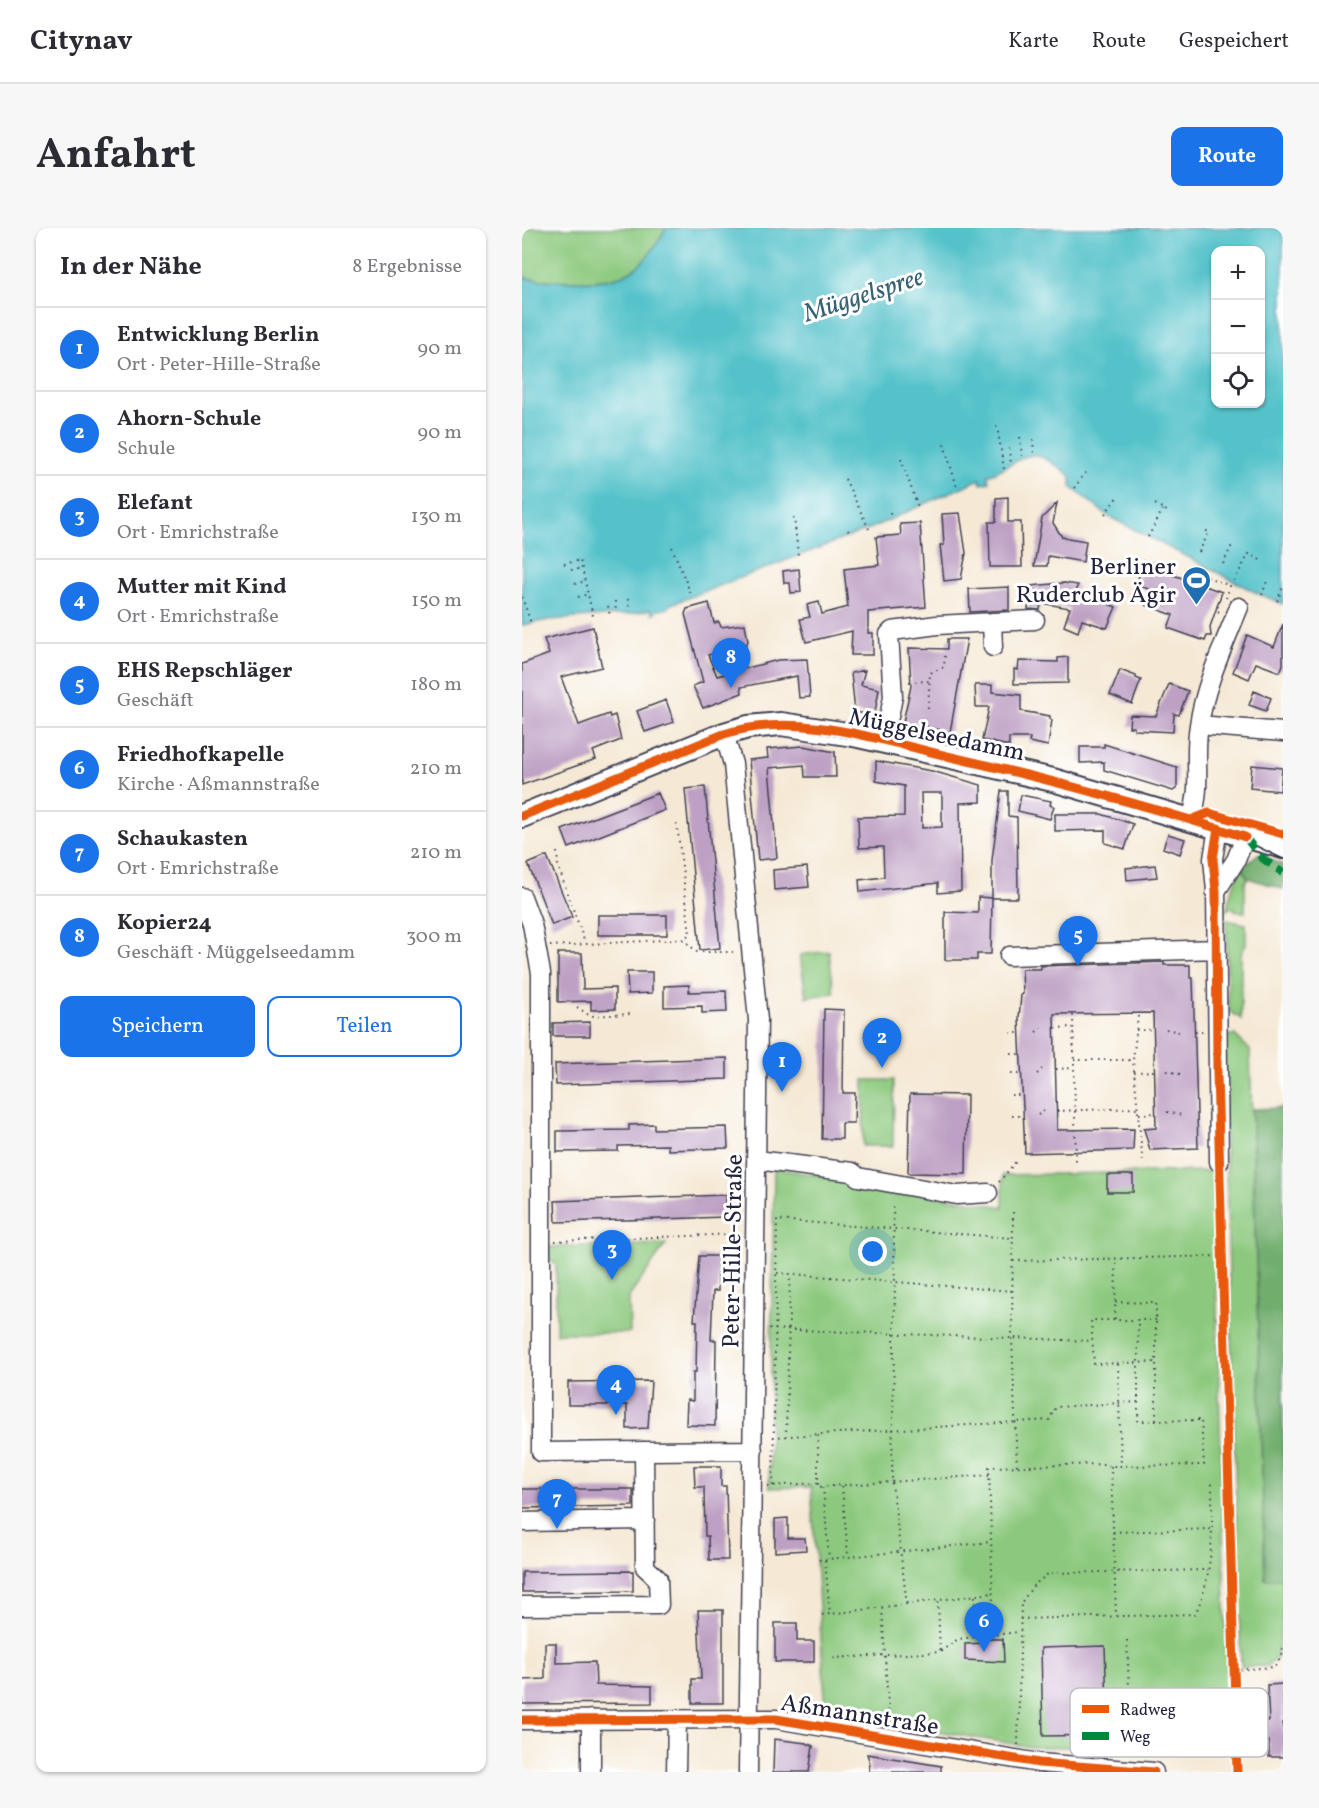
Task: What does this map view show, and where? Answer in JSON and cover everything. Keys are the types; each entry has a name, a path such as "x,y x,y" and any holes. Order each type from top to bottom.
{"main road":[{"name":"Müggelseedamm","path":"522,816 724,734 755,726 787,725 884,741 1053,780 1283,847"}],"street":[{"path":"1191,820 1199,788 1196,745 1199,725 1209,687 1239,607"},
{"path":"884,741 893,684 889,634 892,631 1035,620"},
{"path":"992,622 993,647"},
{"path":"1199,725 1283,732"},
{"name":"Peter-Hille-Straße","path":"724,734 733,764 757,999 757,1160 748,1772"},
{"path":"1218,828 1213,859 1216,891 1219,1162"},
{"path":"1216,891 1238,857 1245,837"},
{"path":"522,897 532,924 541,973 541,1452 753,1450"},
{"path":"1009,956 1216,949"},
{"path":"757,1160 852,1172 858,1177 957,1195 988,1193"},
{"path":"522,1606 659,1605 658,1579 645,1567 644,1451"},
{"path":"522,1522 645,1520"},
{"path":"591,1719 591,1772"},
{"path":"676,1719 676,1772"},
{"name":"Aßmannstraße","path":"522,1720 776,1719 867,1733 1039,1768 1154,1772"}],"path":[{"path":"997,426 1004,469"},
{"path":"1020,437 1022,456"},
{"path":"1033,440 1034,454"},
{"path":"944,444 957,490"},
{"path":"1009,448 1011,464"},
{"path":"900,459 918,507"},
{"path":"1074,488 1087,471"},
{"path":"844,479 869,529"},
{"path":"1105,514 1118,496"},
{"path":"1155,504 1170,513"},
{"path":"1148,537 1162,509"},
{"path":"890,513 891,519"},
{"path":"794,517 798,555"},
{"path":"1199,552 1209,532 1202,529"},
{"path":"848,530 851,535"},
{"path":"1222,564 1233,543"},
{"path":"672,547 692,597"},
{"path":"1234,581 1249,554 1264,562"},
{"path":"564,564 580,560 593,616"},
{"path":"572,570 582,568"},
{"path":"1195,583 1200,574 1230,586 1219,612 1219,600"},
{"path":"575,584 585,581"},
{"path":"1262,595 1267,581"},
{"path":"1277,601 1283,587"},
{"path":"578,597 588,594"},
{"path":"522,597 531,623"},
{"path":"628,599 630,611"},
{"path":"615,601 616,612"},
{"path":"608,606 610,616"},
{"path":"928,708 930,673 944,667 945,655"},
{"path":"893,684 930,681"},
{"path":"544,946 683,939 690,934 677,824"},
{"path":"557,852 558,866 585,943"},
{"path":"683,939 697,952 733,952"},
{"path":"577,1007 590,1016 631,1014"},
{"path":"1073,1015 1076,1165"},
{"path":"1138,1016 1133,1060 1143,1164"},
{"path":"1055,1028 1073,1027"},
{"path":"1036,1032 1041,1028"},
{"path":"1166,1029 1179,1032"},
{"path":"1136,1030 1153,1030"},
{"path":"1195,1032 1203,1032"},
{"path":"1011,1033 1022,1033"},
{"path":"1011,1054 1023,1054"},
{"path":"1074,1060 1133,1060"},
{"path":"1056,1069 1074,1068"},
{"path":"1037,1074 1042,1069"},
{"path":"1134,1072 1154,1071"},
{"path":"1167,1071 1180,1074"},
{"path":"1011,1074 1023,1074"},
{"path":"1011,1095 1023,1095"},
{"path":"1057,1111 1138,1108"},
{"path":"1038,1115 1044,1111"},
{"path":"1167,1112 1181,1115"},
{"path":"1139,1114 1155,1113"},
{"path":"1012,1116 1024,1116"},
{"path":"988,1193 1018,1159"},
{"path":"893,1207 895,1282 892,1483 907,1605"},
{"path":"1013,1212 1012,1337 1017,1467"},
{"path":"773,1486 777,1220 1013,1238"},
{"path":"548,1241 738,1234"},
{"path":"1013,1261 1223,1256"},
{"path":"1115,1320 1116,1258"},
{"path":"776,1273 1013,1291"},
{"path":"786,1437 790,1274"},
{"path":"1115,1302 1156,1303 1156,1421"},
{"path":"993,1606 988,1467 1104,1464 1111,1466 1204,1465 1202,1420 1138,1421 1138,1319"},
{"path":"1156,1320 1091,1320 1094,1364 1156,1362"},
{"path":"768,1329 1092,1341"},
{"path":"1118,1364 1121,1466"},
{"path":"773,1437 1050,1420 1056,1407 1138,1402"},
{"path":"818,1435 818,1487 989,1475"},
{"path":"1111,1466 1116,1616"},
{"path":"1020,1619 1195,1614 1203,1596 1208,1570 1212,1529 1212,1480"},
{"path":"765,1486 818,1483"},
{"path":"842,1486 848,1556"},
{"path":"823,1487 829,1559"},
{"path":"1113,1532 1212,1529"},
{"path":"819,1560 991,1542"},
{"path":"825,1559 830,1614"},
{"path":"1018,1745 1021,1603 1033,1586 1049,1574 1208,1570"},
{"path":"822,1615 993,1593"},
{"path":"975,1596 976,1637"},
{"path":"938,1601 940,1652"},
{"path":"882,1608 890,1722"},
{"path":"833,1658 940,1652 958,1639 1019,1632"},
{"path":"1127,1640 1129,1688"},
{"path":"1234,1670 1274,1667 1282,1656 1283,1647"}],"green space":[{"path":"522,228 666,228 648,257 638,266 615,278 586,282 522,277"},
{"path":"1258,854 1283,865 1283,889 1248,878 1242,868"},
{"path":"1242,868 1248,878 1245,882 1245,912 1235,911 1235,908 1229,908 1226,911 1232,888"},
{"path":"1226,920 1246,924 1246,944 1241,954 1241,1019 1231,1012 1228,1005"},
{"path":"829,951 834,993 806,997 800,955"},
{"path":"1235,1035 1250,1050 1265,1579 1283,1579 1283,1612 1277,1658 1267,1666 1241,1667 1222,1036"},
{"path":"864,1080 894,1080 893,1146 863,1146"},
{"path":"1283,1108 1283,1579 1265,1579 1252,1109"},
{"path":"774,1168 1003,1207 1003,1175 1213,1171 1227,1688 1070,1688 1070,1747 1030,1747 826,1712 811,1487 769,1488"},
{"path":"666,1244 629,1297 630,1333 556,1333 556,1265 549,1259 549,1247"}],"water":[{"name":"Müggelspree","path":"666,228 1283,228 1283,604 1257,593 1108,516 1071,487 1071,476 1045,459 1029,456 988,475 989,482 981,484 980,479 869,529 669,605 669,608 655,611 652,614 651,609 632,614 549,620 522,625 522,277 545,280 601,281 627,273 648,257"}],"building":[{"path":"1008,497 1008,522 1021,522 1022,567 990,567 989,522 996,522 996,498"},
{"path":"1057,503 1053,523 1062,537 1086,541 1083,562 1048,556 1047,566 1034,566 1042,518"},
{"path":"960,513 966,553 961,579 944,581 940,545 944,545 942,514"},
{"path":"920,523 926,607 868,612 868,633 873,633 873,655 851,655 852,631 806,642 800,619 810,617 807,605 819,602 822,614 848,607 844,569 879,565 876,537 901,535 900,524"},
{"path":"1144,561 1164,566 1162,571 1222,592 1210,627 1211,636 1207,636 1205,641 1168,628 1173,615 1146,605 1152,590 1136,585"},
{"path":"799,569 801,592 791,593 790,583 784,583 783,571"},
{"path":"1064,583 1078,585 1075,591 1116,607 1107,628 1082,620 1078,632 1064,626 1070,608 1041,603 1040,610 1028,609 1031,586"},
{"path":"1009,587 1009,610 970,612 969,589"},
{"path":"709,603 714,623 719,622 721,627 745,624 748,641 746,645 708,655 717,676 778,660 807,659 810,697 799,698 797,676 741,687 742,693 703,708 693,686 703,682 685,614 687,609"},
{"path":"1283,624 1283,665 1280,672 1256,663 1249,679 1233,672 1247,635 1274,647"},
{"path":"593,627 602,667 561,677 579,725 609,714 610,717 615,715 621,740 593,751 596,759 522,785 522,664 549,654 544,639"},
{"path":"947,639 967,639 950,732 903,722 911,686 909,648 947,649"},
{"path":"1068,657 1068,683 1014,684 1014,669 1018,670 1019,661 1058,662 1058,658"},
{"path":"865,670 861,685 879,689 875,713 871,715 855,712 851,673"},
{"path":"1120,670 1141,680 1132,704 1110,695"},
{"path":"1169,684 1188,691 1179,715 1174,714 1173,732 1134,730 1134,727 1129,727 1130,715 1156,716"},
{"path":"975,685 992,685 992,692 1021,695 1021,711 1050,716 1052,720 1048,746 1029,742 1030,738 1009,738 1009,746 982,740 989,707 976,707"},
{"path":"1254,691 1271,698 1266,711 1249,705"},
{"path":"666,700 674,722 645,732 637,711"},
{"path":"1104,744 1177,767 1177,788 1173,791 1104,770 1104,762 1080,763 1080,747 1104,747"},
{"path":"803,746 835,752 836,777 805,777 804,765 769,768 777,858 758,860 749,760 768,758 767,749"},
{"path":"876,761 932,771 981,785 981,802 960,803 961,891 938,893 938,883 860,892 859,880 884,877 883,847 859,848 858,817 904,816 904,786 876,781","holes":["921,793 942,793 942,827 922,828"]},
{"path":"1252,765 1282,768 1280,791 1250,788"},
{"path":"705,787 720,948 700,950 685,789"},
{"path":"1001,791 1008,791 1008,816 1017,817 1018,898 992,898 992,860"},
{"path":"658,793 665,810 569,848 562,830"},
{"path":"1021,795 1051,801 1050,805 1054,806 1050,819 1018,811"},
{"path":"1055,814 1101,814 1133,824 1125,849 1105,843 1105,830 1055,831"},
{"path":"1168,834 1185,839 1180,854 1163,848"},
{"path":"547,856 572,917 552,925 528,864"},
{"path":"1155,865 1157,877 1127,880 1126,868"},
{"path":"807,867 809,887 774,890 773,870"},
{"path":"978,897 992,898 991,954 977,954 977,960 945,960 945,912 978,913"},
{"path":"598,915 667,915 667,935 598,935"},
{"path":"558,953 582,953 583,989 615,988 615,1009 591,1010 591,1001 558,1002"},
{"path":"1164,962 1164,965 1190,965 1190,978 1193,978 1198,1148 1150,1150 1144,1129 1156,1128 1153,1013 1054,1014 1057,1130 1134,1129 1133,1150 1025,1153 1019,1018 1021,995 1023,994 1022,969 1041,969 1041,966"},
{"path":"627,972 652,972 652,993 628,994"},
{"path":"689,985 689,992 726,991 727,1012 702,1013 702,1006 664,1007 664,986"},
{"path":"824,1009 844,1010 843,1093 855,1093 854,1123 842,1123 842,1139 822,1139"},
{"path":"590,1022 590,1036 553,1036 553,1023"},
{"path":"727,1058 727,1079 556,1085 555,1064"},
{"path":"910,1094 967,1095 966,1174 908,1173"},
{"path":"654,1124 654,1129 727,1127 728,1148 668,1150 668,1145 618,1146 618,1151 557,1152 557,1131 629,1130 629,1125"},
{"path":"1107,1175 1133,1175 1133,1192 1107,1192"},
{"path":"726,1195 727,1217 556,1222 555,1201"},
{"path":"699,1256 718,1256 718,1291 713,1291 711,1340 716,1340 715,1426 686,1425 687,1400 693,1401 693,1372 696,1372 697,1321 694,1321"},
{"path":"651,1381 648,1428 627,1429 627,1405 568,1405 568,1382"},
{"path":"694,1466 721,1466 721,1486 726,1486 728,1560 709,1560 708,1536 705,1536 704,1487 695,1487"},
{"path":"522,1489 633,1489 633,1506 522,1508"},
{"path":"788,1518 788,1538 805,1538 806,1550 775,1552 775,1519"},
{"path":"633,1571 633,1591 522,1592 522,1572"},
{"path":"698,1610 723,1610 723,1703 692,1703 692,1679 701,1679"},
{"path":"775,1623 797,1623 797,1641 814,1641 814,1662 775,1662"},
{"path":"985,1639 1003,1639 1004,1662 965,1660 965,1644 985,1643"},
{"path":"545,1643 556,1643 556,1663 595,1662 596,1685 652,1686 652,1703 522,1704 522,1680 545,1679"},
{"path":"1105,1646 1106,1688 1070,1688 1070,1736 1043,1736 1041,1648"},
{"path":"1283,1684 1283,1757 1269,1757 1267,1685"},
{"path":"774,1739 813,1746 809,1772 773,1772"},
{"path":"867,1754 941,1766 941,1772 869,1772 870,1763"}],"tram line":[{"path":"522,819 725,737 751,730 789,728 889,745 1089,793 1244,840 1283,859"}],"marked path":[{"path":"1245,837 1262,858 1283,873"}],"cycle path":[{"path":"522,816 724,734 780,725 836,730 892,742 1097,793 1245,837"},
{"path":"1191,820 1209,813 1283,834"},
{"path":"1218,828 1213,859 1216,891 1217,1073 1235,1688"},
{"path":"522,1720 776,1719 1039,1763 1154,1772"},
{"path":"1237,1757 1237,1772"}],"place":[{"name":"Berliner Ruderclub Ägir","path":"1197,606"},
{"name":"Kopier24","path":"731,688"},
{"name":"EHS Repschläger","path":"1078,966"},
{"name":"Ahorn-Schule","path":"882,1068"},
{"name":"Entwicklung Berlin","path":"782,1092"},
{"name":"Elefant","path":"612,1280"},
{"name":"Mutter mit Kind","path":"616,1415"},
{"name":"Schaukasten","path":"557,1529"},
{"name":"Friedhofkapelle","path":"984,1652"}]}
